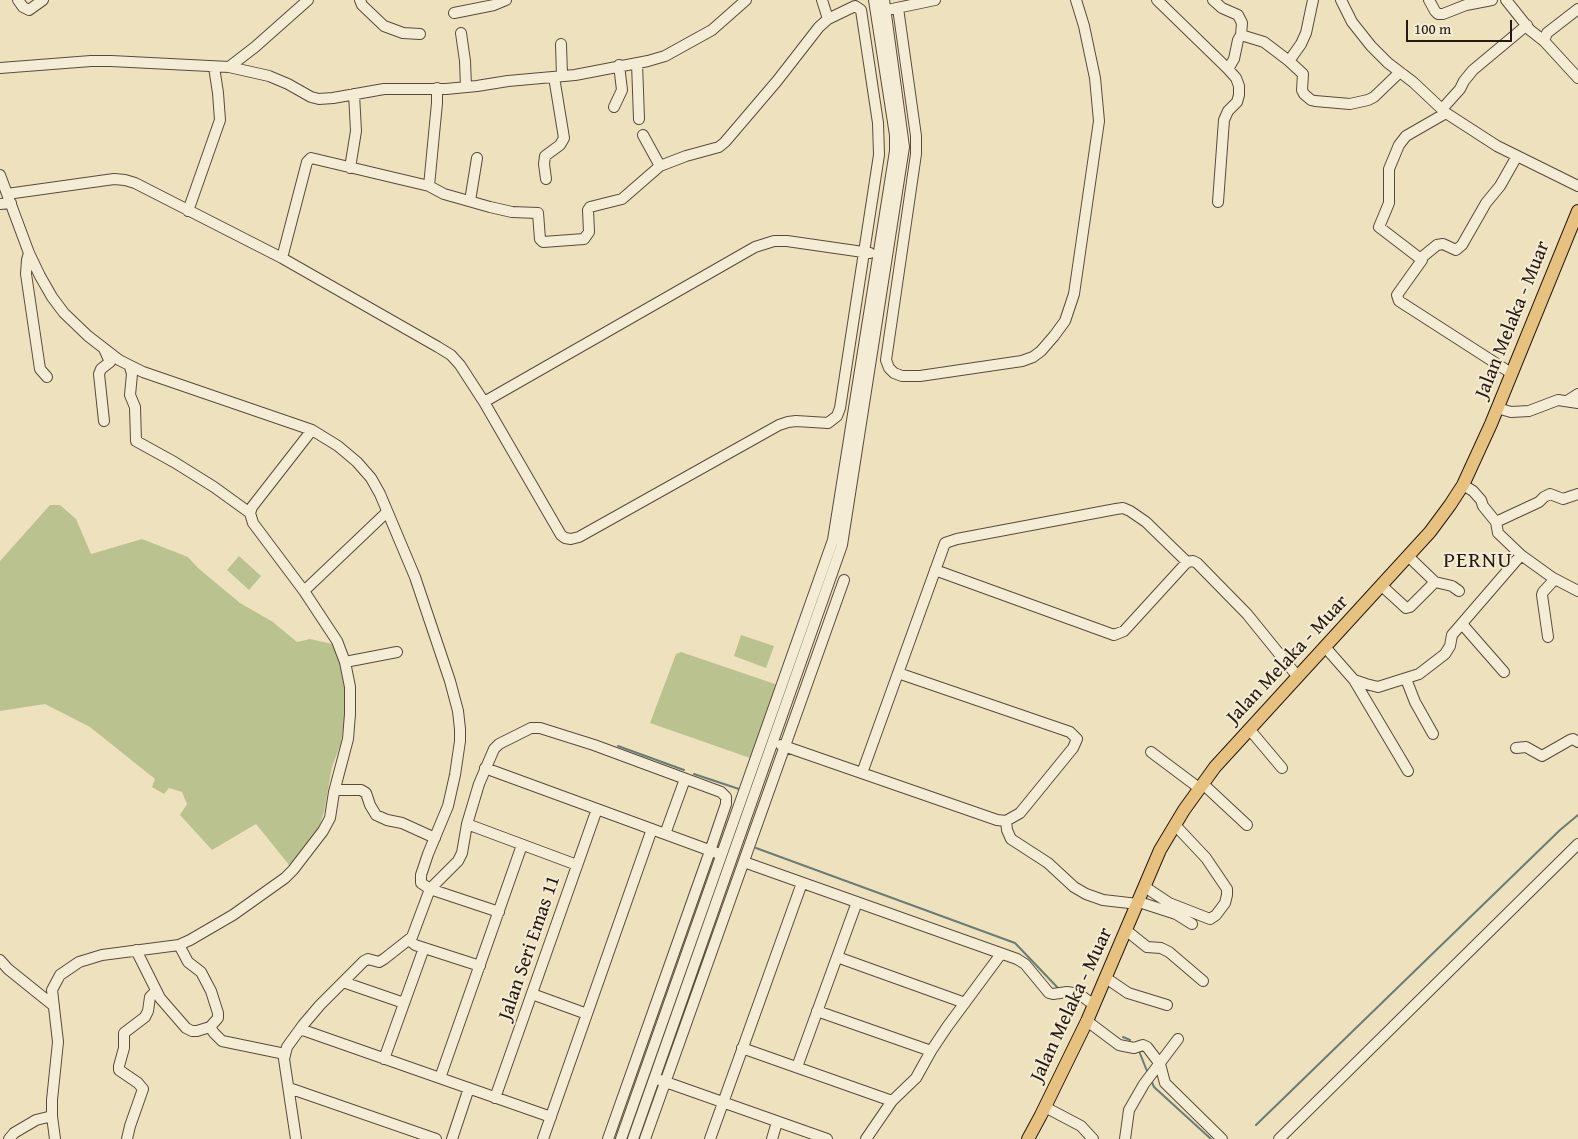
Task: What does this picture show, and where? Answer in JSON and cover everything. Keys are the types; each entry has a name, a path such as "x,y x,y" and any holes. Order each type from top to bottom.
{"main road":[{"name":"Jalan Melaka - Muar","path":"1028,1139 1087,1020 1127,932 1160,850 1201,786 1216,767 1382,586 1450,506 1468,488 1497,408 1578,211"}],"street":[{"path":"18,0 23,7 29,10 43,0"},
{"path":"229,67 255,47 308,0"},
{"path":"360,0 362,5 384,26 403,33 420,34"},
{"path":"454,13 485,3 506,0"},
{"path":"0,68 101,60 229,67 269,76 311,97 319,99 384,89 466,87 558,76 637,63 665,56 712,30 746,0"},
{"path":"822,0 828,19"},
{"path":"874,0 882,7 898,8 935,0"},
{"path":"898,8 916,136 916,154 886,360 894,374 920,376 1022,361 1033,357 1041,351 1065,321 1074,294 1099,121 1095,78 1084,26 1076,0"},
{"path":"1157,0 1228,69 1240,86 1240,95 1224,120 1218,202"},
{"path":"1213,0 1222,8 1238,15 1242,24 1234,59 1228,69"},
{"path":"1289,61 1306,33 1312,0"},
{"path":"1341,0 1352,22 1366,40 1388,62 1444,110 1497,146 1578,186"},
{"path":"1429,0 1438,14 1443,14 1466,5 1492,0"},
{"path":"1506,0 1527,25 1578,78"},
{"path":"6,200 114,179 125,180 282,258 451,355 460,365 484,402 562,535 565,538 571,539 579,537 779,424 796,421 819,424 828,423 837,416 840,408 880,143 861,10 855,6 828,19 819,27 777,81 725,142 712,150 686,156 660,166 622,200 590,207 588,210 589,232 584,238 543,242 540,239 538,213 512,212 444,194 428,186 311,158 309,159 282,258"},
{"path":"621,1139 833,540 904,147 882,7"},
{"path":"1544,41 1547,33 1578,9"},
{"path":"1421,258 1380,229 1379,225 1389,203 1389,169 1399,145 1406,136 1444,110 1472,70 1527,25"},
{"path":"460,34 465,61 466,87"},
{"path":"1241,35 1264,42 1289,61 1303,74 1302,90 1304,94 1315,101 1350,104 1368,100 1374,97 1400,72"},
{"path":"546,179 545,156 560,145 564,138 558,76 561,44"},
{"path":"637,63 639,119"},
{"path":"614,106 622,90 619,66"},
{"path":"188,211 220,120 214,67"},
{"path":"428,186 437,88"},
{"path":"350,168 356,131 354,94"},
{"path":"643,135 660,166"},
{"path":"1511,373 1399,301 1398,295 1422,260 1421,258 1437,245 1443,244 1456,250 1462,245 1486,203 1500,186 1517,156"},
{"path":"470,201 477,158"},
{"path":"0,175 6,200 29,254 52,297 64,314 103,348 130,367 312,430 338,446 364,468 375,485 388,512 415,577 450,680 458,712 460,741 455,774 448,806 421,875 421,883 430,889 499,912"},
{"path":"484,402 755,247 774,241 786,241 883,255"},
{"path":"29,254 26,274 40,369 47,377"},
{"path":"633,1139 774,743 842,545 883,255"},
{"path":"103,348 110,362 101,369 99,374 104,421"},
{"path":"55,1139 52,1100 58,1042 52,990 60,975 79,962 102,955 178,945 202,934 233,915 293,870 323,831 330,818 348,739 350,687 345,662 337,641 304,591 253,523 250,513 214,487 136,441 135,408 130,395 132,374 130,367"},
{"path":"1567,401 1578,394"},
{"path":"1497,408 1511,412 1528,411 1558,400 1578,404"},
{"path":"250,513 312,430"},
{"path":"1468,488 1496,522 1498,533 1522,555 1555,579 1578,591"},
{"path":"1496,522 1539,502 1550,494 1562,499 1578,494"},
{"path":"862,773 944,543 1039,522 1123,508 1138,516 1187,562"},
{"path":"304,591 388,512"},
{"path":"1354,680 1378,687 1419,674 1445,654 1450,646 1452,635 1522,555"},
{"path":"1408,557 1435,582 1452,586 1459,591"},
{"path":"935,570 1114,635 1124,631 1187,562 1193,561 1241,608 1298,677"},
{"path":"1548,637 1542,595 1555,579"},
{"path":"645,1139 844,580"},
{"path":"1382,586 1406,608 1410,607 1435,582"},
{"path":"1462,624 1504,672"},
{"path":"1325,647 1354,680 1408,771"},
{"path":"345,662 398,652"},
{"path":"763,739 997,820 1006,820 1020,813 1073,748 1077,739 1070,732 898,673"},
{"path":"1406,679 1415,702 1432,734"},
{"path":"1369,707 1373,686"},
{"path":"296,1139 290,1088 284,1060 287,1047 320,1005 364,961 368,959 379,962 384,960 412,937 430,889 458,861 462,853 467,824 479,784 494,750 499,744 531,728 540,728 594,745 720,792 726,797 726,804 710,851 608,1139"},
{"path":"1250,730 1282,768"},
{"path":"1516,748 1526,747 1542,756 1570,740 1573,739 1578,742"},
{"path":"1151,752 1201,786 1247,825"},
{"path":"485,768 733,859"},
{"path":"665,834 685,779"},
{"path":"335,790 361,790 366,794 370,806 376,815 387,820 402,823 435,838"},
{"name":"Jalan Seri Emas 11","path":"495,1098 597,810"},
{"path":"1006,820 1011,838 1048,863 1074,887 1086,894 1103,900 1139,903 1176,914 1192,924"},
{"path":"467,824 578,865"},
{"path":"1145,887 1169,903 1210,919 1216,916 1225,903 1227,888 1206,858 1175,825"},
{"path":"543,1139 652,829"},
{"path":"1279,1139 1578,844"},
{"path":"440,1078 522,845"},
{"path":"744,862 1017,959 1025,964 1049,993 1067,992 1079,994 1094,1004"},
{"path":"710,1139 802,883"},
{"path":"797,1067 857,902"},
{"path":"1127,932 1147,946 1161,948 1169,952 1203,981"},
{"path":"409,940 414,945 480,966"},
{"path":"136,950 156,991 173,1013 192,1032 210,1027 218,1018 218,1013 211,991 201,972 188,962 178,945"},
{"path":"384,1059 424,948"},
{"path":"866,1139 892,1101 916,1078 931,1051 1001,954"},
{"path":"837,957 965,1003"},
{"path":"0,960 8,969 54,1006"},
{"path":"1106,978 1128,993 1167,1005"},
{"path":"343,982 404,1003"},
{"path":"127,1139 142,1089 138,1083 119,1070 118,1066 124,1048 124,1033 145,1016 148,1011 150,998 156,991"},
{"path":"532,994 587,1014"},
{"path":"818,1011 931,1051"},
{"path":"1087,1020 1119,1045 1147,1046 1165,1083 1222,1139"},
{"path":"210,1027 222,1041 285,1054"},
{"path":"300,1030 551,1117"},
{"path":"1125,1139 1129,1110 1144,1084 1178,1039"},
{"path":"742,1048 892,1101"},
{"path":"644,1074 826,1139"},
{"path":"290,1088 436,1139"},
{"path":"452,1139 469,1088"},
{"path":"1045,1107 1081,1126 1093,1139"},
{"path":"9,1139 14,1133 36,1120 52,1116"},
{"path":"772,1139 777,1122"}],"green space":[{"path":"50,505 60,505 76,519 91,554 142,539 188,557 198,568 240,603 273,622 297,642 310,639 332,644 343,664 346,709 341,743 332,767 324,812 319,827 290,866 256,824 212,850 180,815 187,804 182,792 169,788 164,794 152,787 155,779 90,727 45,704 0,711 0,561"},
{"path":"239,556 261,576 249,590 227,570"},
{"path":"741,635 774,646 766,668 734,656"},
{"path":"681,652 778,685 750,758 650,723 676,654"}],"waterway":[{"path":"618,746 684,770"},
{"path":"694,774 739,789 739,792"},
{"path":"1256,1125 1560,830 1578,815"},
{"path":"756,848 1015,943 1058,988"},
{"path":"1123,1037 1130,1040"},
{"path":"1139,1051 1147,1071"},
{"path":"1151,1080 1154,1087 1211,1139"}],"district":[{"name":"PERNU","path":"1478,561"}]}
